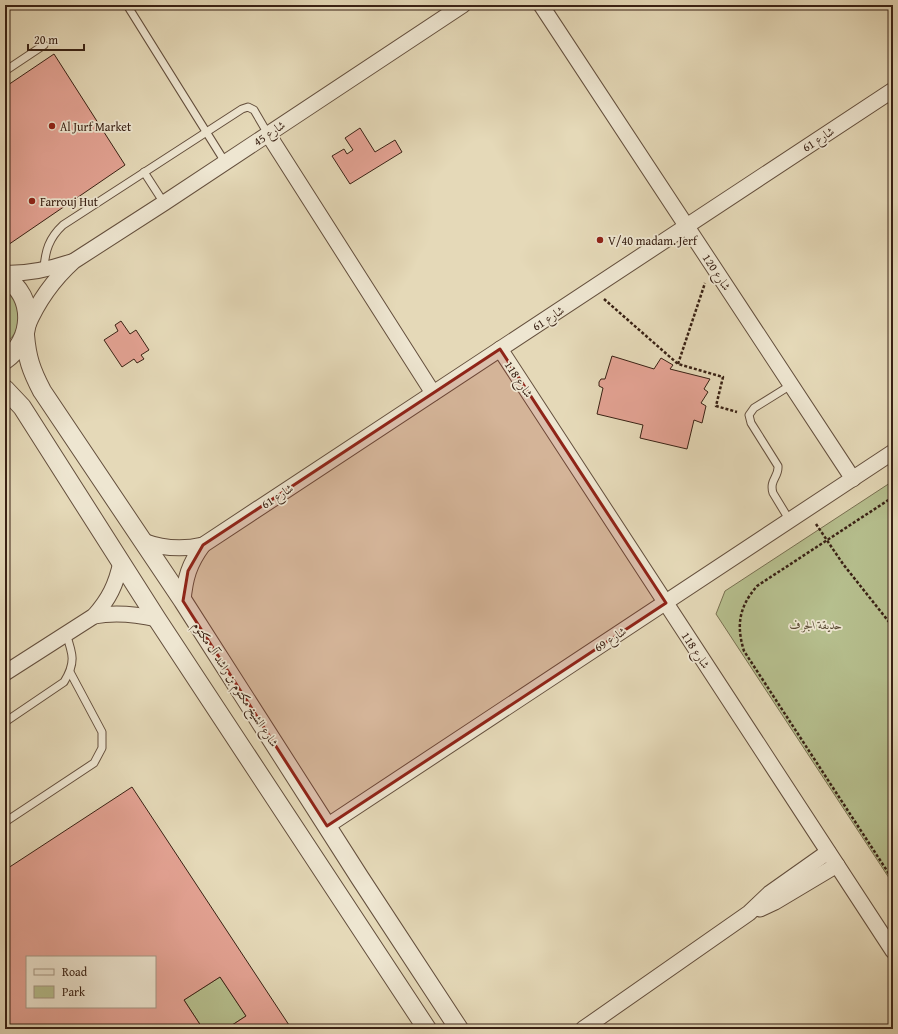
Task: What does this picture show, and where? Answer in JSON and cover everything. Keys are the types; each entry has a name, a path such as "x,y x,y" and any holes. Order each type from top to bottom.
{"street":[{"name":"شارع 45","path":"26,331 42,298 58,276 74,261 463,5"},
{"name":"شارع 120","path":"541,5 853,479"},
{"name":"شارع 61","path":"183,601 184,586 188,571 194,558 203,545 893,90"},
{"path":"268,134 434,393"},
{"name":"شارع 45","path":"5,273 21,273 44,269 74,261"},
{"name":"شارع الشيخ مكتوم بن راشد آل مكتوم","path":"5,278 18,290 24,301 28,314 26,331 27,355 31,368 42,391 183,601 459,1029"},
{"path":"5,360 20,346 26,331"},
{"name":"شارع 118","path":"500,349 893,951"},
{"path":"5,389 22,407 157,619 427,1029"},
{"name":"شارع 69","path":"327,826 893,452"},
{"name":"شارع 61","path":"143,542 173,549 203,545"},
{"path":"5,673 94,616 104,605 112,591 118,577 121,562"},
{"path":"94,616 126,613 157,619"},
{"path":"583,1029 749,913 770,893 828,852"},
{"path":"749,913 775,902 837,865"}],"lane":[{"path":"127,5 226,162"},
{"path":"5,71 44,45"},
{"path":"44,269 48,244 63,225 242,109 248,107 254,110 268,134"},
{"path":"144,172 164,203"},
{"path":"790,520 773,493 773,480 778,466 751,423 749,415 754,408 791,385"},
{"path":"5,722 64,682 70,672 73,662 72,650 66,634"},
{"path":"5,822 94,763 102,748 102,732 70,672"}],"path":[{"path":"678,364 711,263"},
{"path":"592,289 678,364 723,377 716,406 749,415"},
{"path":"893,497 757,586 749,595 744,605 740,616 739,628 740,640 744,651 893,880"},
{"path":"806,510 843,564 893,627"}],"highlighted area":[{"path":"500,349 666,603 327,826 183,601 188,571 203,545"}],"green space":[{"path":"5,282 15,292 19,299 20,318 14,335 5,344"},
{"name":"حديقة الجرف","path":"893,481 893,884 716,614 725,591"},
{"path":"220,977 246,1016 226,1029 203,1029 184,1000"}],"building":[{"name":"Al Jurf Market","path":"54,54 125,165 5,247 5,87"},
{"path":"360,128 375,152 395,140 402,152 350,184 332,156 344,149 347,154 353,150 345,138"},
{"path":"121,321 130,334 136,330 149,350 141,355 144,359 137,363 134,359 122,367 104,340 118,331 115,325"},
{"path":"612,356 654,369 661,358 673,365 670,369 710,379 704,389 708,392 701,403 706,406 702,423 694,420 687,449 640,438 643,425 597,414 603,388 599,386 599,382 601,379 605,379"},
{"path":"132,787 289,1025 284,1029 226,1029 246,1016 220,977 184,1000 203,1029 5,1029 5,870"}],"place":[{"name":"Al Jurf Market","path":"52,126"},
{"name":"Farrouj Hut","path":"32,201"},
{"name":"V/40 madam. Jerf","path":"600,240"}]}
